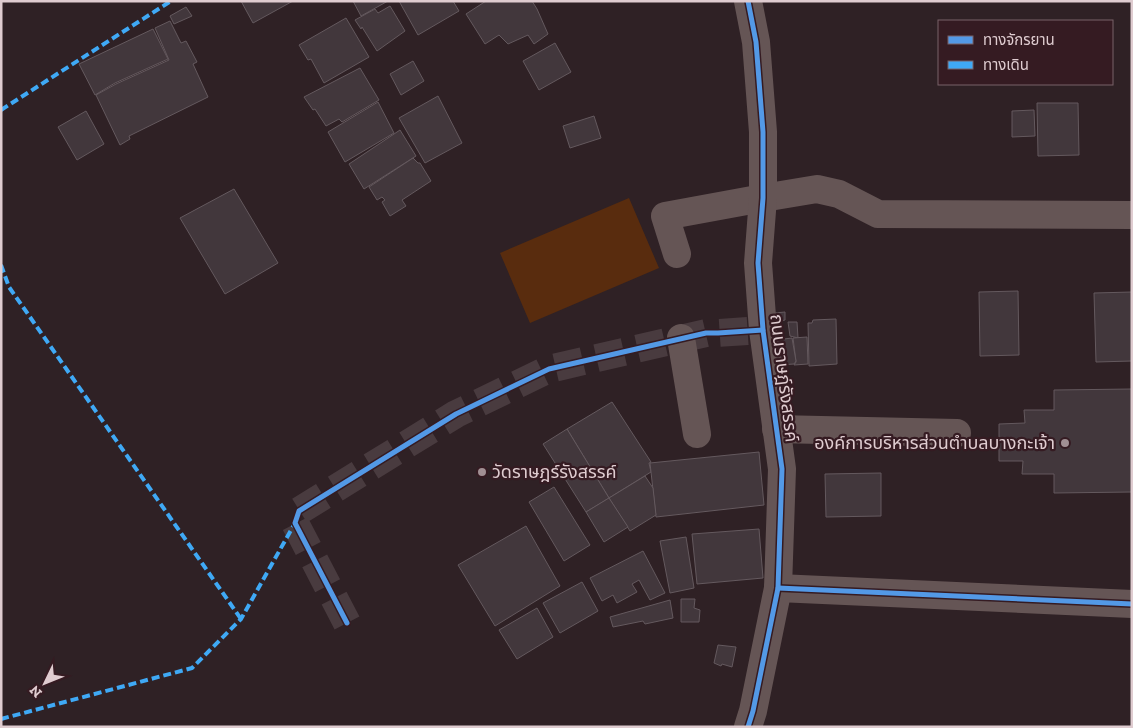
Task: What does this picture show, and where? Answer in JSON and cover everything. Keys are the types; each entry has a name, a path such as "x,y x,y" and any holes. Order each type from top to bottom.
{"street":[{"name":"ถนนราษฎ์รังสรรค์","path":"748,1 756,42 763,132 763,198 758,263 763,330 782,470 778,588 753,711 748,727"},
{"path":"677,254 665,216 817,189 839,194 878,214 1132,215"},
{"path":"681,338 697,434"},
{"path":"776,429 956,433"},
{"path":"778,588 1132,604"}],"shaded area":[{"path":"629,198 659,268 530,323 500,253"}],"building":[{"path":"241,1 293,1 253,23"},
{"path":"353,1 388,1 361,16"},
{"path":"399,1 453,1 459,11 418,35"},
{"path":"486,1 532,1 548,34 534,44 528,35 508,44 499,35 485,44 466,14"},
{"path":"390,6 405,31 377,51 362,27 361,29 355,20 375,9 378,13"},
{"path":"186,7 192,16 174,24 170,16"},
{"path":"346,18 369,57 324,83 311,59 308,60 299,45"},
{"path":"170,21 181,43 186,41 197,62 193,64 208,97 129,136 130,139 120,145 96,95 169,60 155,28"},
{"path":"153,29 168,59 115,83 95,95 79,64"},
{"path":"555,43 571,72 539,90 523,61"},
{"path":"413,61 424,81 401,95 390,74"},
{"path":"360,68 379,100 342,122 339,119 326,126 315,109 313,110 304,97"},
{"path":"438,96 462,143 425,163 399,118"},
{"path":"378,102 394,133 345,162 328,132"},
{"path":"1037,103 1078,103 1079,155 1038,156"},
{"path":"1034,110 1035,136 1012,137 1012,111"},
{"path":"86,111 104,144 77,160 58,127"},
{"path":"594,116 601,138 570,148 563,126"},
{"path":"400,130 416,156 364,189 349,164"},
{"path":"413,158 420,163 431,181 402,200 406,206 390,216 382,202 385,200 382,197 377,200 369,187"},
{"path":"234,189 278,263 225,294 180,218"},
{"path":"1018,291 1019,355 980,356 979,292"},
{"path":"1132,292 1132,361 1096,362 1094,293"},
{"path":"785,312 785,320 776,322 775,313"},
{"path":"836,319 837,364 809,366 808,323 812,323 813,320"},
{"path":"788,322 797,322 798,338 790,336"},
{"path":"807,337 808,364 794,365 796,362 793,338"},
{"path":"792,338 796,361 794,364 779,365 776,340"},
{"name":"องค์การบริหารส่วนตำบลบางกะเจ้า","path":"1132,389 1132,492 1054,493 1054,474 1022,474 1023,461 999,461 999,424 1025,423 1024,410 1054,410 1054,390"},
{"path":"612,402 651,462 649,463 651,472 609,498 567,429"},
{"path":"567,429 609,498 586,512 543,444"},
{"path":"759,452 764,505 656,517 650,463"},
{"path":"881,473 881,516 826,517 825,474"},
{"path":"645,476 653,488 656,515 630,531 609,498"},
{"path":"554,487 590,545 564,561 529,502"},
{"path":"609,498 628,527 604,542 586,512"},
{"path":"526,526 560,586 495,626 458,565"},
{"path":"759,529 763,578 697,584 692,534"},
{"path":"686,537 694,588 670,593 660,541"},
{"path":"643,551 665,593 650,600 639,580 632,584 637,592 617,603 613,595 602,601 590,578"},
{"path":"582,582 598,611 560,633 543,603"},
{"path":"681,599 695,599 694,608 700,610 699,622 681,622"},
{"path":"670,600 673,618 645,624 643,621 613,627 610,617"},
{"path":"537,608 553,637 517,659 499,630"},
{"path":"718,645 736,647 732,667 714,663"}],"tunnel":[{"path":"347,623 295,523 299,511 456,414 549,369 706,333 763,330"}],"marked path":[{"path":"1,110 171,1"},
{"path":"1,265 9,287 241,619"},
{"path":"1,719 192,668 241,619 295,523"}],"cycle path":[{"path":"748,1 756,42 763,132 763,198 758,263 763,330 782,469 778,588 753,711 748,727"},
{"path":"347,623 295,523 299,511 456,414 549,369 706,333 763,330"},
{"path":"778,588 1132,604"}],"place":[{"name":"องค์การบริหารส่วนตำบลบางกะเจ้า","path":"1065,443"},
{"name":"วัดราษฎร์รังสรรค์","path":"482,472"}]}
